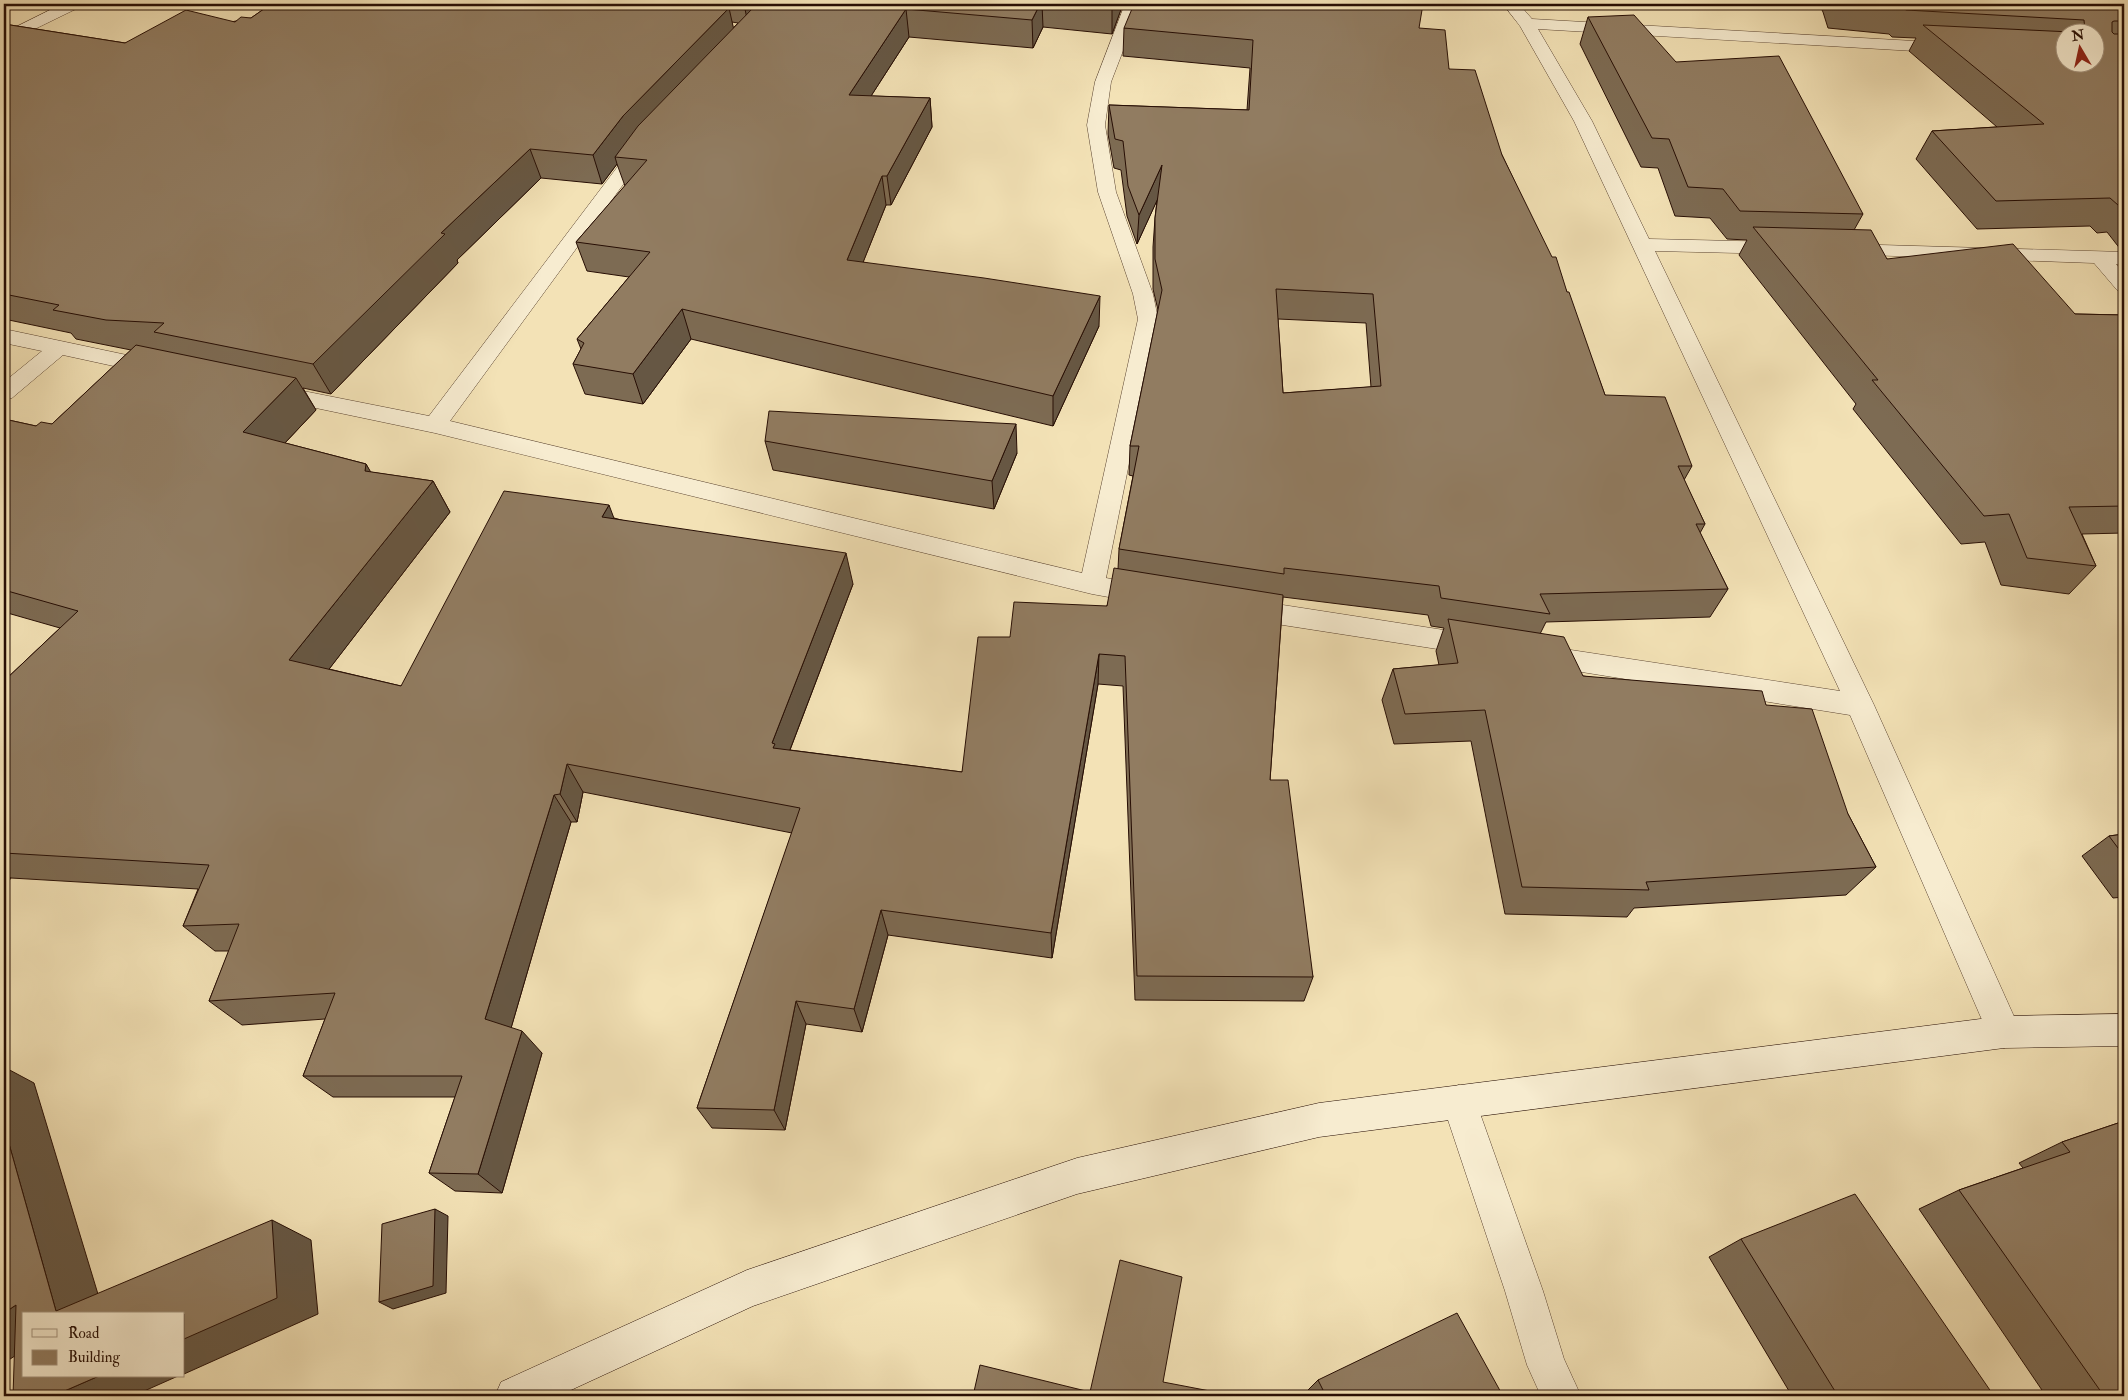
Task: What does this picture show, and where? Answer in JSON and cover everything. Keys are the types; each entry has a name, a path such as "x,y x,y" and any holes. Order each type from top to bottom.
{"street":[{"path":"4,39 74,4"},
{"path":"1092,585 1148,319 1143,294 1107,192 1096,125 1103,82 1133,4"},
{"path":"1511,4 1527,24 1583,121 1642,244 1860,705 2004,1032"},
{"path":"1527,24 1964,48"},
{"path":"435,425 639,150 659,129"},
{"path":"1642,244 1801,249"},
{"path":"1831,250 2124,258"},
{"path":"2099,257 2124,286"},
{"path":"4,336 175,372"},
{"path":"4,393 59,348"},
{"path":"252,388 435,425 1092,585 1171,597"},
{"path":"1220,605 1860,705"},
{"path":"515,1396 747,1289 1078,1176 1319,1120 2004,1032 2124,1030"},
{"path":"1459,1102 1524,1291 1546,1365 1562,1396"}],"building":[{"path":"271,4 690,4 729,8 623,116 593,155 530,149 441,233 445,234 313,364 154,332 164,323 106,320 53,310 59,305 4,294 4,24 125,43 186,10 235,22 241,17 251,18"},
{"path":"759,4 1040,4 1032,20 906,9 849,95 930,98 887,176 882,176 847,260 1100,296 1053,396 682,309 633,374 573,364 584,343 577,339 650,252 576,242 647,160 615,157 638,126"},
{"path":"1090,4 1113,4 1112,6"},
{"path":"1134,4 1423,4 1419,28 1445,30 1449,69 1475,70 1502,155 1552,257 1556,257 1605,395 1665,397 1692,466 1678,466 1705,524 1696,524 1728,589 1540,594 1550,614 1441,598 1439,586 1284,568 1284,574 1119,549 1139,446 1130,446 1162,290 1155,259 1155,218 1162,165 1139,215 1128,186 1123,141 1115,139 1109,105 1249,110 1253,40 1124,28","holes":["1276,289 1373,294 1381,386 1283,393"]},
{"path":"1863,4 2124,4 2124,21 2112,22 2112,32 2114,34 2124,34 2124,204 2118,205 2110,198 1996,201 1932,131 2044,124 1923,25 2056,31 2056,72 2106,72 2106,22 1906,10 1902,7"},
{"path":"1634,15 1676,62 1779,56 1863,214 1740,211 1723,189 1688,187 1669,139 1652,138 1588,17"},
{"path":"1753,227 1871,230 1887,259 2013,244 2075,314 2124,315 2124,506 2069,507 2096,566 2027,558 2009,514 1984,516 1872,380 1878,380"},
{"path":"136,345 296,378 243,432 366,464 365,471 433,481 289,660 401,686 504,491 609,505 602,517 846,553 772,743 775,744 773,748 962,772 978,637 1010,637 1014,602 1107,606 1114,568 1283,595 1270,780 1288,780 1313,977 1137,976 1125,656 1099,654 1051,933 881,910 854,1009 796,1001 774,1110 697,1108 800,808 567,764 560,794 554,795 485,1019 522,1031 478,1174 429,1173 462,1076 303,1076 335,993 209,1001 239,924 183,926 209,865 4,853 4,681 78,611 4,590 4,419 36,426 41,422 52,424"},
{"path":"769,411 1016,424 992,481 765,441"},
{"path":"1448,619 1564,637 1583,676 1762,691 1766,705 1812,709 1848,814 1876,867 1646,882 1649,890 1522,887 1485,710 1405,714 1393,669 1458,663"},
{"path":"2124,834 2124,856 2109,836"},
{"path":"2124,1121 2124,1396 2104,1396 1959,1190 2070,1152 2062,1142"},
{"path":"4,1126 56,1311 272,1220 277,1298 185,1339 185,1312 22,1312 22,1378 94,1378 53,1396 13,1396 16,1305 4,1313"},
{"path":"1855,1194 1994,1396 1838,1396 1741,1239"},
{"path":"435,1209 433,1286 379,1302 382,1224"},
{"path":"1120,1260 1182,1277 1163,1382 1236,1396 973,1396 980,1365 1090,1392"},
{"path":"1457,1313 1503,1396 1326,1396 1318,1380"}]}
